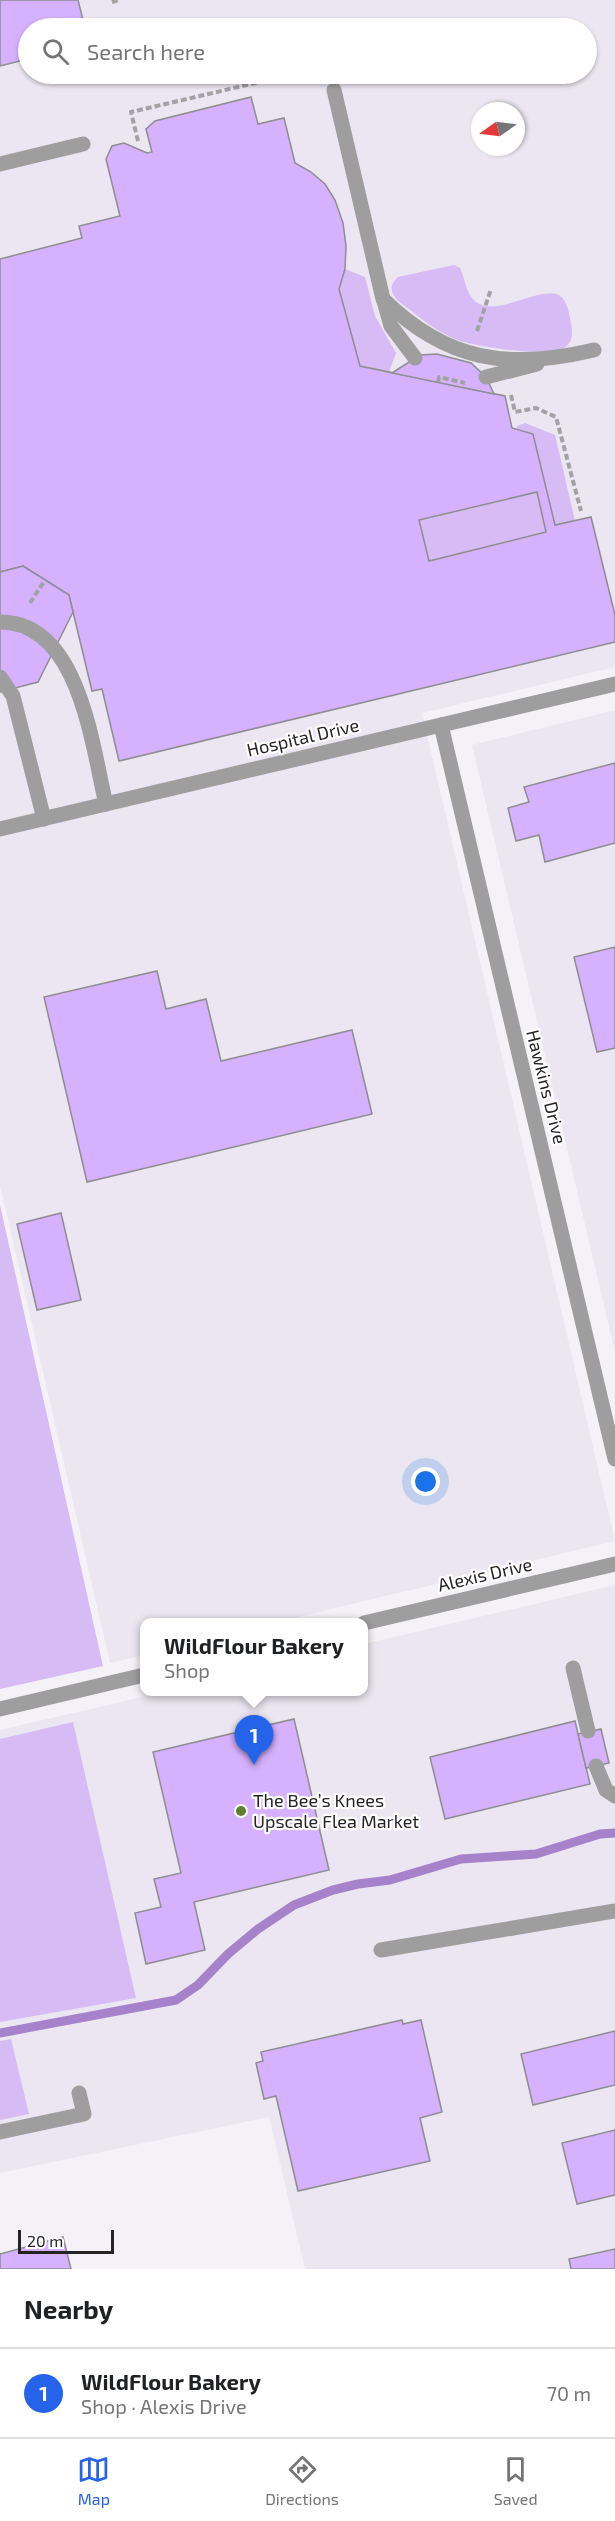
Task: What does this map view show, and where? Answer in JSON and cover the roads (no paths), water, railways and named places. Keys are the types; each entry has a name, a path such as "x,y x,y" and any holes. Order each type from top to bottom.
{"street":[{"path":"334,90 391,326 415,358"},
{"path":"0,164 83,144"},
{"path":"383,299 399,315 432,339 469,353 511,359 561,358"},
{"path":"486,377 594,350"},
{"path":"0,622 17,623 38,634 68,667 79,693 106,804"},
{"path":"0,677 13,696 44,819"},
{"name":"Hospital Drive","path":"0,829 615,684"},
{"name":"Hawkins Drive","path":"441,725 615,1459"},
{"name":"Alexis Drive","path":"368,1622 615,1564"},
{"path":"573,1668 588,1731"},
{"path":"0,1709 140,1676"},
{"path":"596,1766 606,1790 615,1796"},
{"path":"381,1950 615,1911"},
{"path":"0,2132 84,2114 79,2093"}],"waterway":[{"path":"0,2033 176,2000 198,1985 228,1954 258,1929 294,1905 333,1890 390,1880 461,1859 536,1854 600,1834 615,1833"}],"place":[{"name":"WildFlour Bakery","path":"254,1765"},
{"name":"The Bee’s Knees Upscale Flea Market","path":"241,1811"}]}
